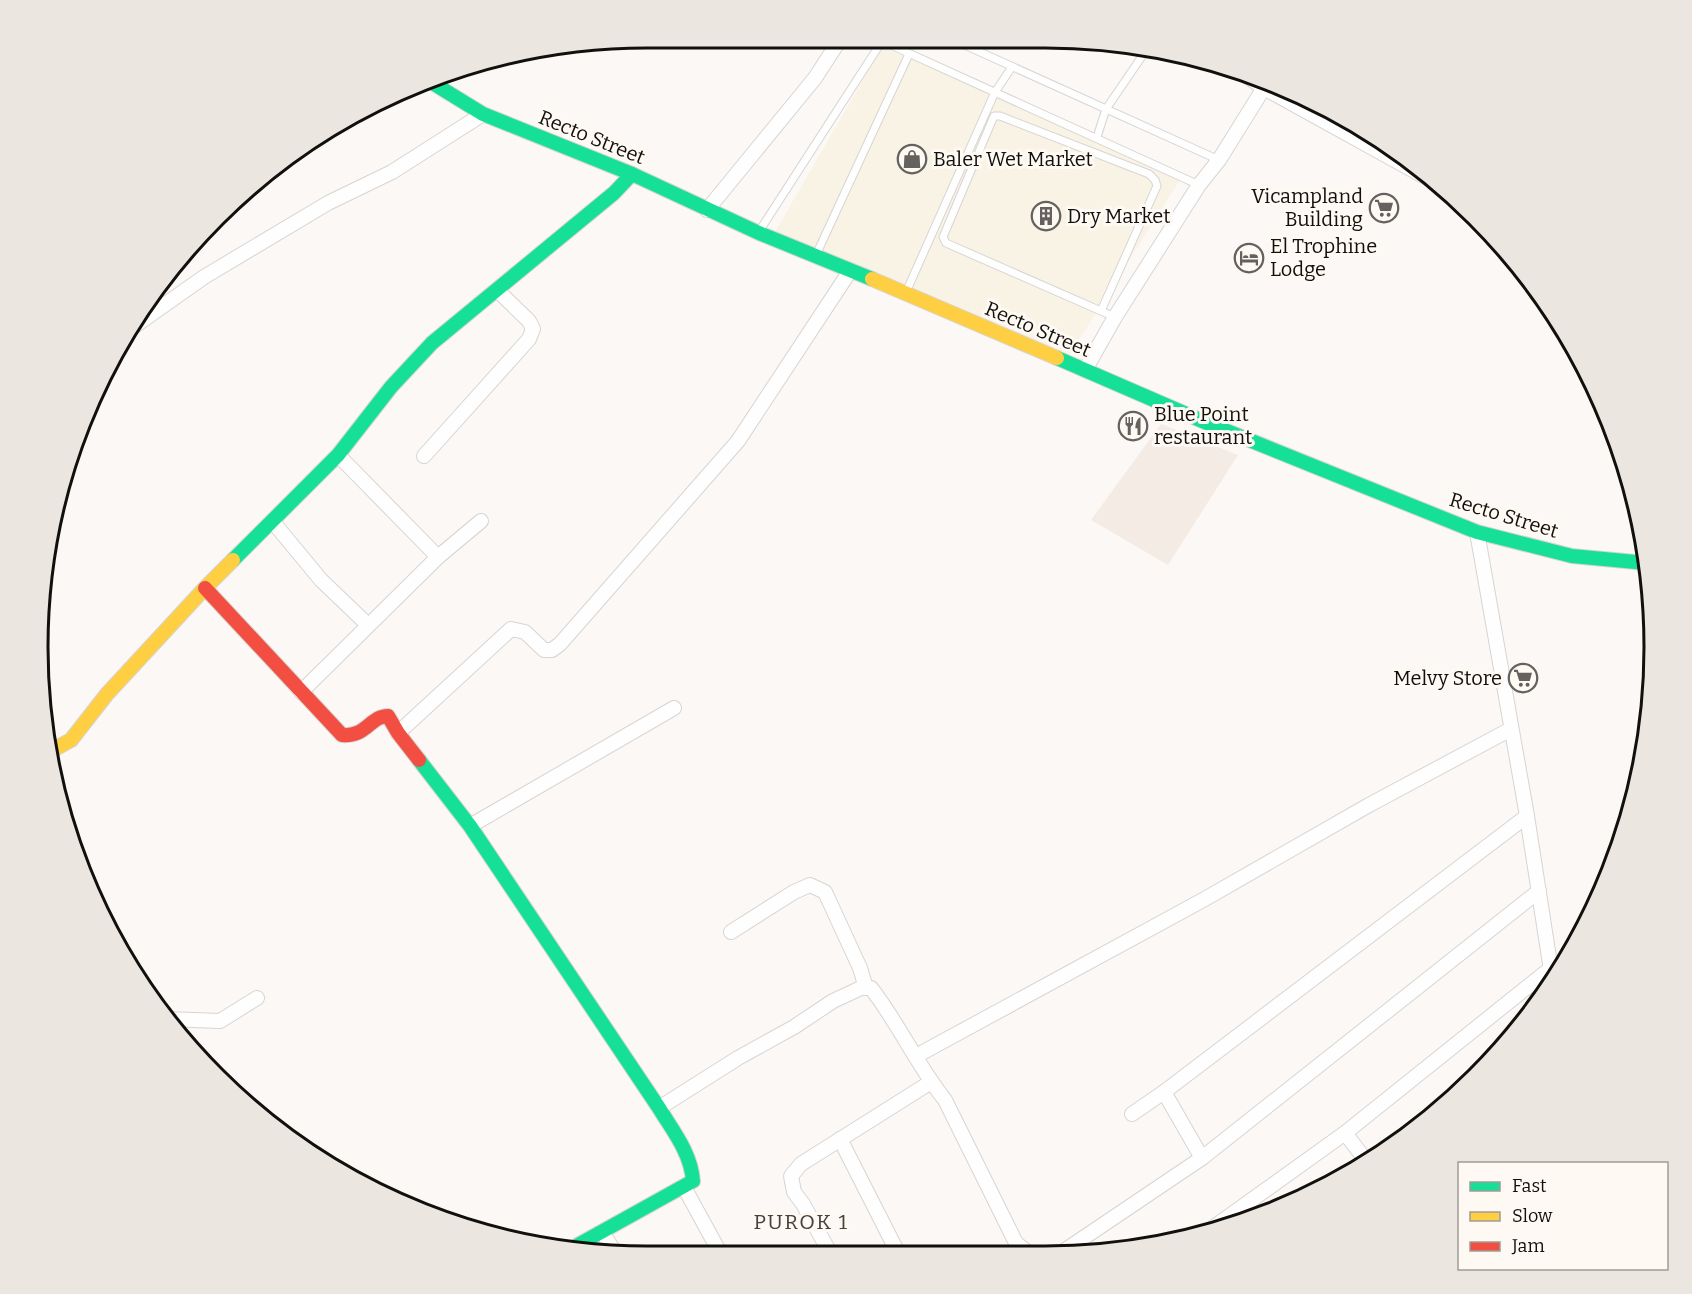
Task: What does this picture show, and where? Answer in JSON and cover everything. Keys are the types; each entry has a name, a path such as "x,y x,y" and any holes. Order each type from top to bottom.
{"street":[{"path":"707,210 815,78 834,48"},
{"name":"Recto Street","path":"438,86 483,114 632,174 759,233 906,293 1208,423 1477,532 1572,556 1638,562"},
{"path":"1085,370 1115,317 1263,90"},
{"path":"1308,109 1381,151"},
{"path":"147,317 204,277 328,203 392,172 483,114"},
{"path":"57,748 71,740 108,694 205,588 338,455 391,387 432,343 614,193 632,174"},
{"path":"399,733 511,629 525,632 544,650 552,650 560,644 738,441 850,271"},
{"path":"424,456 529,339 532,329 529,321 497,290"},
{"path":"338,455 438,557"},
{"path":"301,692 438,557 481,521"},
{"path":"273,522 321,580 368,624"},
{"path":"1477,532 1551,967"},
{"path":"205,588 342,735 350,736 359,733 367,729 380,716 388,716 471,826 658,1108 693,1169 693,1181 583,1242"},
{"path":"471,826 674,708"},
{"path":"916,1056 1511,729"},
{"path":"1132,1114 1527,816"},
{"path":"731,932 794,892 810,885 825,892 860,968 866,988"},
{"path":"1072,1245 1202,1158 1539,891"},
{"path":"1252,1209 1550,969"},
{"path":"658,1108 738,1058 794,1027 833,1001 861,988 871,988 888,1010 931,1082 945,1100 1016,1243 1020,1246"},
{"path":"178,1019 220,1021 257,998"},
{"path":"826,1246 794,1192 791,1176 801,1164 931,1082"},
{"path":"1164,1092 1202,1158"},
{"path":"1345,1133 1362,1155"},
{"path":"840,1140 894,1246"},
{"path":"684,1187 716,1246"},
{"path":"602,1232 610,1245"}],"lane":[{"path":"759,233 878,48"},
{"path":"898,48 1199,185"},
{"path":"971,48 1219,160"},
{"path":"815,257 909,54"},
{"path":"1097,137 1106,109 1142,56"},
{"path":"906,293 995,93 1012,67"},
{"path":"1101,311 1157,186 1155,180 1149,174 1000,116 994,116 943,237 946,243 1101,311 1115,317"}],"shaded area":[{"path":"881,48 1183,175 1067,359 775,232"},
{"path":"1161,424 1238,455 1168,565 1091,520"}],"traffic: fast":[{"path":"438,86 483,114 632,174 759,233 872,279"},
{"path":"233,560 338,455 391,387 432,343 614,193 632,174"},
{"path":"1057,358 1207,423 1477,532 1572,556 1638,562"},
{"path":"419,760 470,826 659,1108 689,1161 693,1181 583,1242"}],"traffic: slow":[{"path":"872,279 1057,358"},
{"path":"57,748 71,740 107,694 233,560"}],"traffic: jam":[{"path":"205,588 342,735 357,733 377,719 388,716 419,760"}],"place":[{"name":"Baler Wet Market","path":"912,159"},
{"name":"Vicampland Building","path":"1384,208"},
{"name":"Dry Market","path":"1046,216"},
{"name":"El Trophine Lodge","path":"1249,258"},
{"name":"Blue Point restaurant","path":"1133,426"},
{"name":"Melvy Store","path":"1523,678"}],"district":[{"name":"PUROK 1","path":"801,1222"}]}
